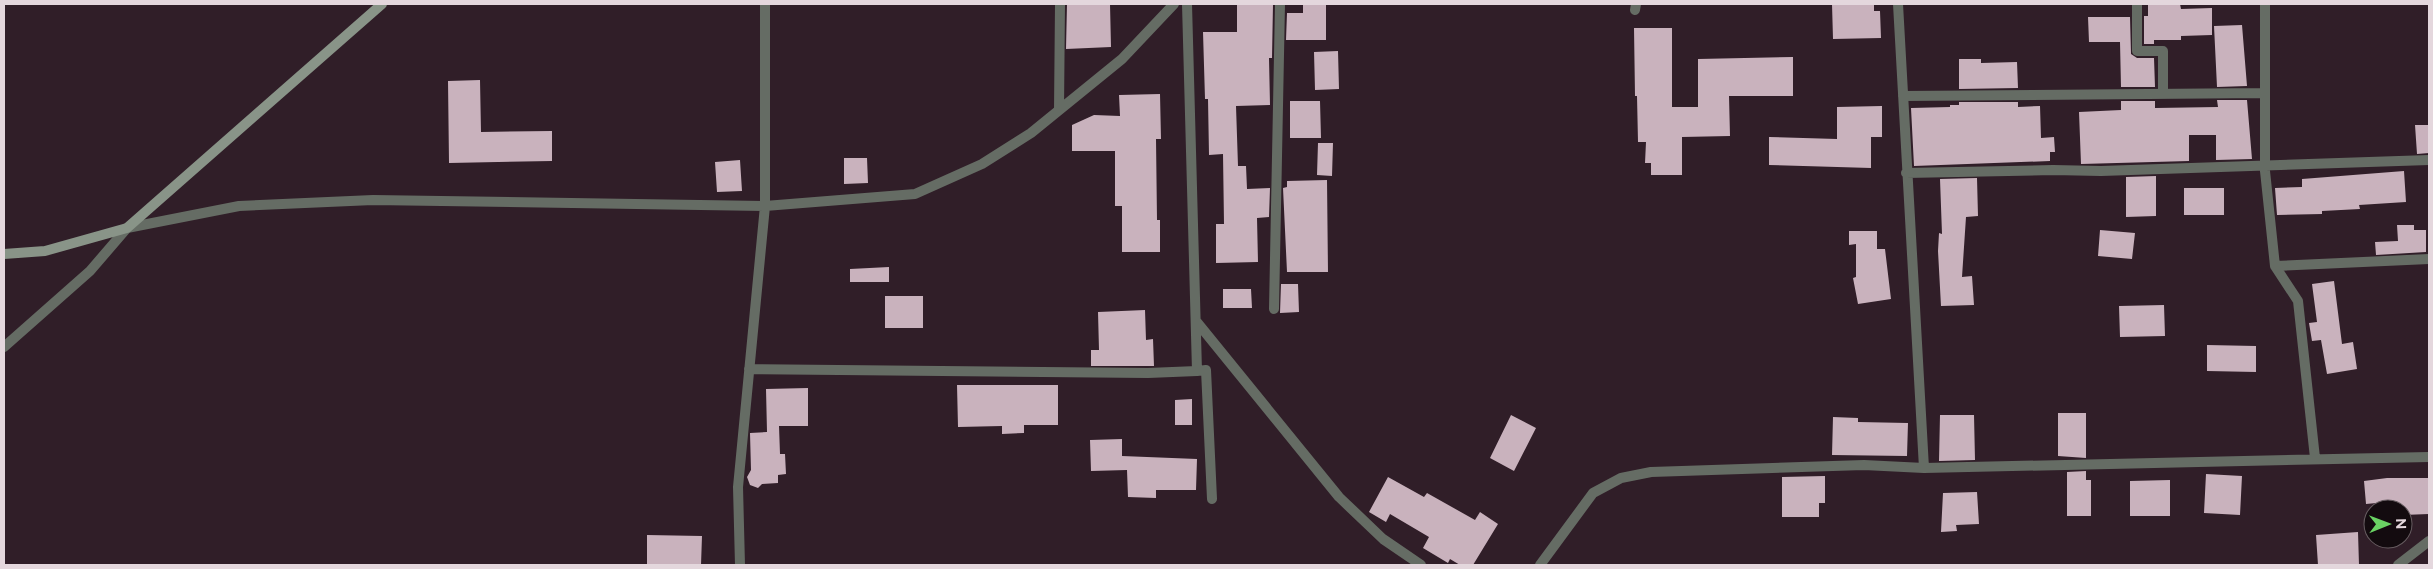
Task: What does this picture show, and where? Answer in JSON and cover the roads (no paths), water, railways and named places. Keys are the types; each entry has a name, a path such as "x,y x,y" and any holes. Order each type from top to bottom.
{"street":[{"path":"4,347 90,271 127,228 382,4"},
{"path":"740,565 738,487 765,206 765,4"},
{"path":"1059,110 1060,4"},
{"path":"4,254 45,252 127,228 239,206 373,200 765,206 915,194 982,164 1031,133 1122,59 1174,4"},
{"path":"1187,4 1197,371"},
{"path":"1274,309 1280,4"},
{"path":"1898,4 1924,468"},
{"path":"2137,4 2138,51 2163,51 2163,94"},
{"path":"2265,4 2265,165 2275,266 2298,301 2315,458"},
{"path":"1903,96 2264,93"},
{"path":"1906,173 2101,171 2429,160"},
{"path":"2275,266 2429,260"},
{"path":"1196,321 1339,497 1383,539 1421,565"},
{"path":"749,369 1148,373 1206,370 1212,499"},
{"path":"1540,565 1593,493 1621,478 1651,472 1864,466 1924,468 2429,457"},
{"path":"2398,565 2429,541"}]}
